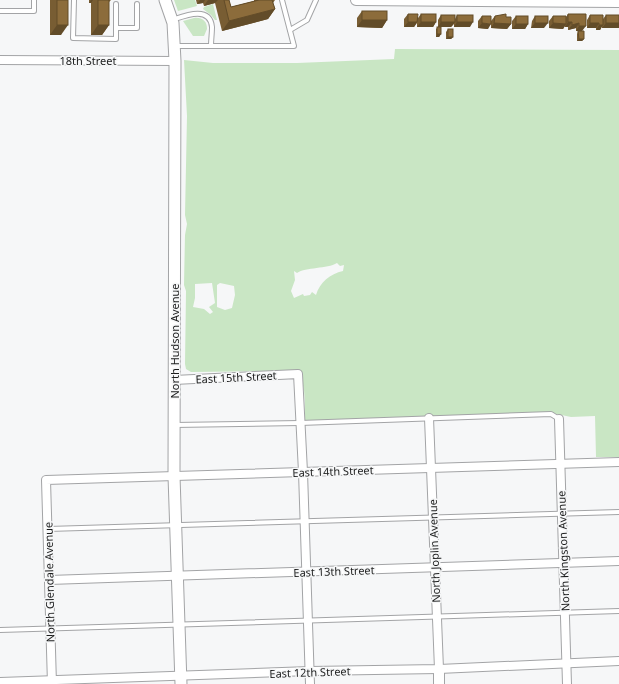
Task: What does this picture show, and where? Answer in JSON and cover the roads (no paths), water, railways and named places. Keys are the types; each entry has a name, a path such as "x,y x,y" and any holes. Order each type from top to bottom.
{"main road":[{"name":"North Hudson Avenue","path":"165,0 172,20 175,61 174,476 180,680"}],"street":[{"path":"356,0 619,2"},
{"name":"18th Street","path":"0,60 175,61"},
{"name":"East 15th Street","path":"174,380 298,374 300,423"},
{"name":"North Joplin Avenue","path":"429,418 439,684"},
{"name":"North Kingston Avenue","path":"559,419 567,684"},
{"path":"300,423 310,684"},
{"name":"East 14th Street","path":"46,480 619,462"},
{"name":"North Glendale Avenue","path":"46,480 52,682"},
{"name":"East 13th Street","path":"49,580 619,561"},
{"name":"East 12th Street","path":"0,682 180,680 310,671 439,669 619,661"}],"lane":[{"path":"0,11 34,10 34,0"},
{"path":"74,0 73,38 116,39 116,4"},
{"path":"174,46 294,46 282,0"},
{"path":"290,30 307,20 316,0"},
{"path":"116,28 137,28 137,4"},
{"path":"172,20 194,13 203,14 209,19 212,27 211,46"},
{"path":"174,425 300,423 551,414 559,419"},
{"path":"48,529 619,512"},
{"path":"0,630 178,626 619,611"}]}
